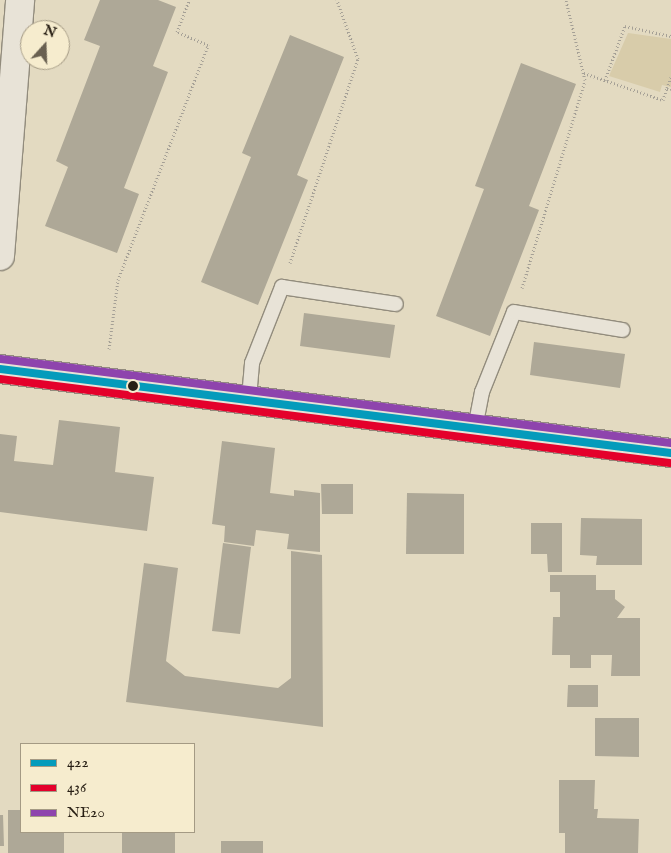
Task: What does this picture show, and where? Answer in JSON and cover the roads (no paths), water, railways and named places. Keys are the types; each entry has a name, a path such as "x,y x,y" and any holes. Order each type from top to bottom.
{"street":[{"path":"0,256 20,0"},
{"path":"0,369 249,398 671,453"}],"lane":[{"path":"249,398 252,363 282,287 396,304"},
{"path":"475,428 482,392 514,312 622,330"}]}
